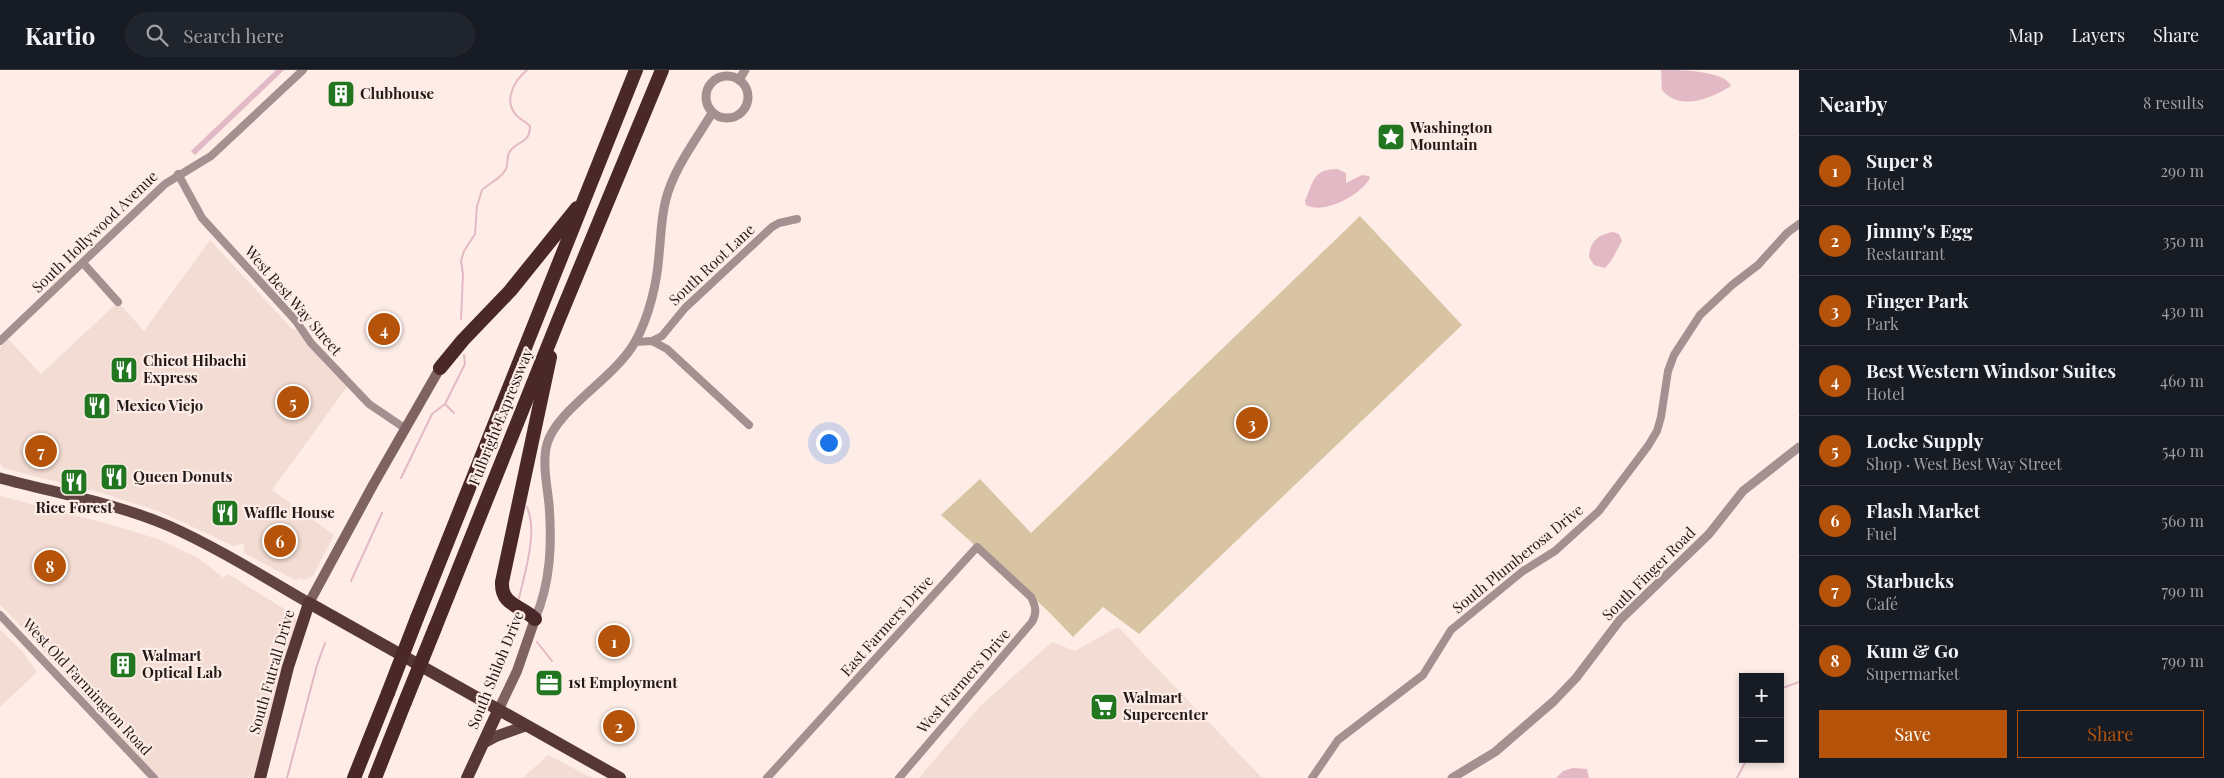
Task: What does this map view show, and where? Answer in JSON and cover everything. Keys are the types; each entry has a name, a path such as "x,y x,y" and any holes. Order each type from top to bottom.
{"highway":[{"name":"Fulbright Expressway","path":"354,778 636,70"},
{"name":"Fulbright Expressway","path":"375,778 558,321 662,70"},
{"path":"440,368 463,340 510,291 586,198"},
{"path":"535,619 526,610 508,602 503,594 502,582 558,321"},
{"path":"309,603 620,778"},
{"name":"South Futrall Drive","path":"260,778 288,667 309,603"},
{"name":"South Shiloh Drive","path":"466,778 498,711"}],"main road":[{"name":"South Futrall Drive","path":"309,603 373,485 440,368"},
{"path":"0,478 100,503 168,526 202,542 309,603"},
{"name":"South Shiloh Drive","path":"498,711 517,671 535,619"},
{"path":"484,743 525,726"}],"street":[{"name":"South Hollywood Avenue","path":"0,341 165,184 178,174 211,156 302,70"},
{"path":"739,80 745,70"},
{"path":"719,77 733,77 739,80 747,91 748,98 743,112 730,118 723,118 712,113 706,99 709,86 719,77"},
{"name":"South Shiloh Drive","path":"535,619 546,584 550,552 551,528 545,458 546,445 557,424 621,362 635,342 646,314 656,275 666,197 676,172 712,113"},
{"name":"West Best Way Street","path":"178,174 202,218 296,322 311,343 369,404 406,429"},
{"name":"South Root Lane","path":"652,341 662,336 685,308 772,227 787,220 797,219"},
{"name":"South Plumberosa Drive","path":"1312,778 1338,740 1422,675 1451,630 1523,570 1555,551 1599,511 1648,446 1657,430 1661,418 1668,371 1674,355 1700,315 1732,285 1758,266 1787,233 1799,224"},
{"path":"83,263 118,302"},
{"path":"635,342 652,341 667,349 748,424"},
{"name":"South Finger Road","path":"1452,778 1495,752 1554,701 1576,678 1620,620 1709,534 1743,491 1799,447"},
{"name":"East Farmers Drive","path":"767,778 977,547 1031,598"},
{"name":"West Farmers Drive","path":"899,778 1032,622 1036,615 1036,606 1031,598"},
{"name":"West Old Farmington Road","path":"0,615 154,778"}],"shaded area":[{"path":"276,70 284,70 195,155 191,151"},
{"path":"1661,70 1710,74 1727,81 1731,86 1715,95 1696,101 1678,100 1669,97 1662,90"},
{"path":"1337,169 1346,173 1346,183 1362,175 1369,176 1370,178 1359,191 1341,202 1322,207 1306,205 1305,201 1312,182 1318,174"},
{"path":"1360,216 1462,325 1139,634 1103,607 1073,637 1048,611 941,515 980,479 1031,533"},
{"path":"1613,232 1619,234 1622,241 1611,261 1605,268 1594,265 1589,257 1593,243 1599,237"},
{"path":"210,240 293,330 300,326 349,384 272,490 334,535 313,576 304,580 300,578 295,580 244,553 244,545 234,546 158,511 105,494 3,468 0,464 0,348 4,343 8,339 41,374 118,302 144,331"},
{"path":"0,496 105,523 158,539 198,558 224,578 228,574 294,617 297,621 256,778 159,778 0,604"},
{"path":"1118,627 1262,778 919,778 980,706 1052,642 1075,651"},
{"path":"0,630 23,652 37,672 0,707"},
{"path":"548,755 569,766 593,778 523,778"},
{"path":"1573,768 1587,769 1589,778 1556,778 1563,771"}],"waterway":[{"path":"461,319 463,274 461,261 464,251 475,234 477,206 482,190 504,172 507,167 509,153 528,136 530,126 517,116 513,110 510,97 518,79 527,70"},
{"path":"401,478 432,414 445,404 465,364 464,355"},
{"path":"445,404 454,413"},
{"path":"519,598 531,540 530,517 527,507"},
{"path":"351,581 382,513"},
{"path":"537,642 552,661"},
{"path":"287,778 317,665 325,643"},
{"path":"1784,688 1799,682"},
{"path":"1737,778 1745,763"}],"place":[{"name":"Clubhouse","path":"341,94"},
{"name":"Washington Mountain","path":"1391,137"},
{"name":"Best Western Windsor Suites","path":"384,329"},
{"name":"Chicot Hibachi Express","path":"124,370"},
{"name":"Locke Supply","path":"293,402"},
{"name":"Mexico Viejo","path":"97,406"},
{"name":"Finger Park","path":"1252,423"},
{"name":"Starbucks","path":"41,451"},
{"name":"Queen Donuts","path":"114,477"},
{"name":"Rice Forest","path":"74,482"},
{"name":"Waffle House","path":"225,513"},
{"name":"Flash Market","path":"280,541"},
{"name":"Kum & Go","path":"50,566"},
{"name":"Super 8","path":"614,641"},
{"name":"Walmart Optical Lab","path":"123,665"},
{"name":"1st Employment","path":"549,683"},
{"name":"Walmart Supercenter","path":"1104,707"},
{"name":"Jimmy's Egg","path":"619,726"}]}
